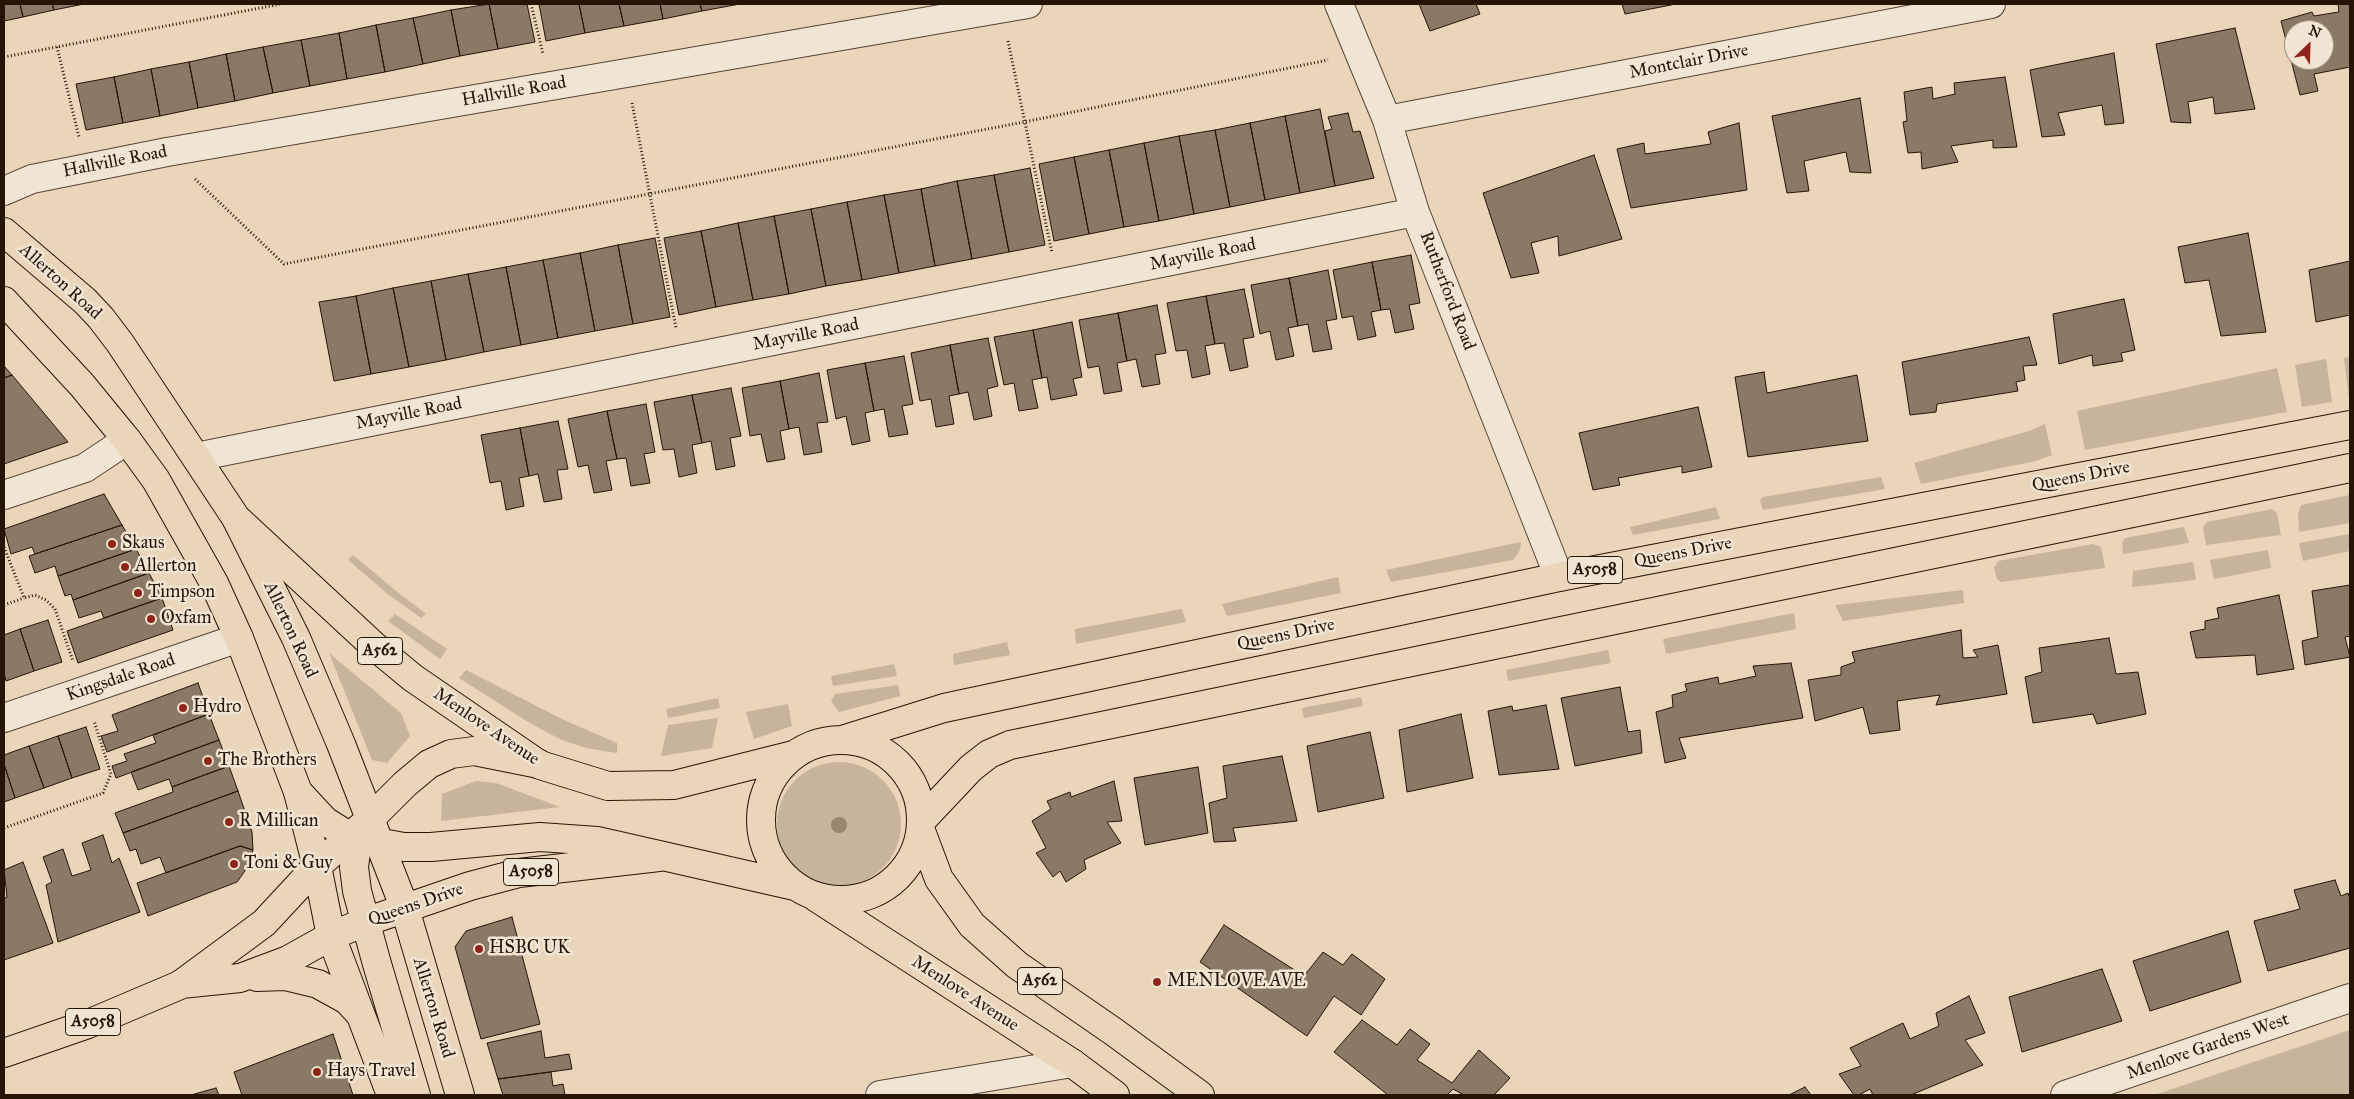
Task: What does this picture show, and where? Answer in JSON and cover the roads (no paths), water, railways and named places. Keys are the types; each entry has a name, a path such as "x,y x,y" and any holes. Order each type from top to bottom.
{"main road":[{"name":"Allerton Road","path":"4,232 85,301 101,318 120,343 236,518 296,638 341,744 364,835 404,909 460,1095"},
{"name":"A562","path":"4,301 82,386 127,440 156,480 186,529 214,583 239,638 298,792"},
{"name":"Queens Drive","path":"845,739 944,708 1559,577 2350,425"},
{"path":"921,825 971,768 989,754 1019,743 2350,468"},
{"name":"Menlove Avenue","path":"236,518 373,646 413,678 540,765 608,786 674,785 792,756"},
{"name":"A562","path":"921,825 915,853 903,872 884,888 862,898 838,900 805,891 777,868 765,846 760,821 764,796 775,774 792,756 817,743 845,739 869,744 890,756 907,774 918,796 921,825 940,879 972,925 1017,965 1114,1032 1200,1095"},
{"name":"Queens Drive","path":"4,1053 88,1024 180,984 264,923 317,866 364,835 405,784 430,764 452,754 474,751 540,765"},
{"name":"Queens Drive","path":"298,792 325,821 364,835 431,847 540,837 597,841 805,891"},
{"path":"298,792 317,866 331,936 391,1095"},
{"path":"364,835 354,867 365,922 416,1095"},
{"name":"Queens Drive","path":"180,984 240,978 288,960 331,936 365,922 470,886 519,873 663,856"},
{"name":"Menlove Avenue","path":"805,891 1072,1063 1115,1095"},
{"path":"240,978 285,976 318,984 348,1000 362,1015"}],"street":[{"name":"Rutherford Road","path":"1339,4 1387,120 1415,212 1559,577"},
{"name":"Montclair Drive","path":"1387,120 1991,4"},
{"name":"Hallville Road","path":"4,191 32,179 167,152 1015,6"},
{"name":"Mayville Road","path":"196,457 1415,212"},
{"path":"4,495 85,468 127,440"},
{"name":"Kingsdale Road","path":"4,718 239,638"},
{"name":"Menlove Gardens West","path":"2065,1095 2350,998"},
{"path":"880,1095 1072,1063"}],"place":[{"name":"Skaus","path":"112,544"},
{"name":"Allerton","path":"125,567"},
{"name":"Timpson","path":"138,593"},
{"name":"Oxfam","path":"151,619"},
{"name":"Hydro","path":"183,708"},
{"name":"The Brothers","path":"208,761"},
{"name":"R Millican","path":"229,822"},
{"name":"Toni & Guy","path":"234,864"},
{"name":"HSBC UK","path":"479,949"},
{"name":"MENLOVE AVE","path":"1157,982"},
{"name":"Hays Travel","path":"317,1072"}]}
